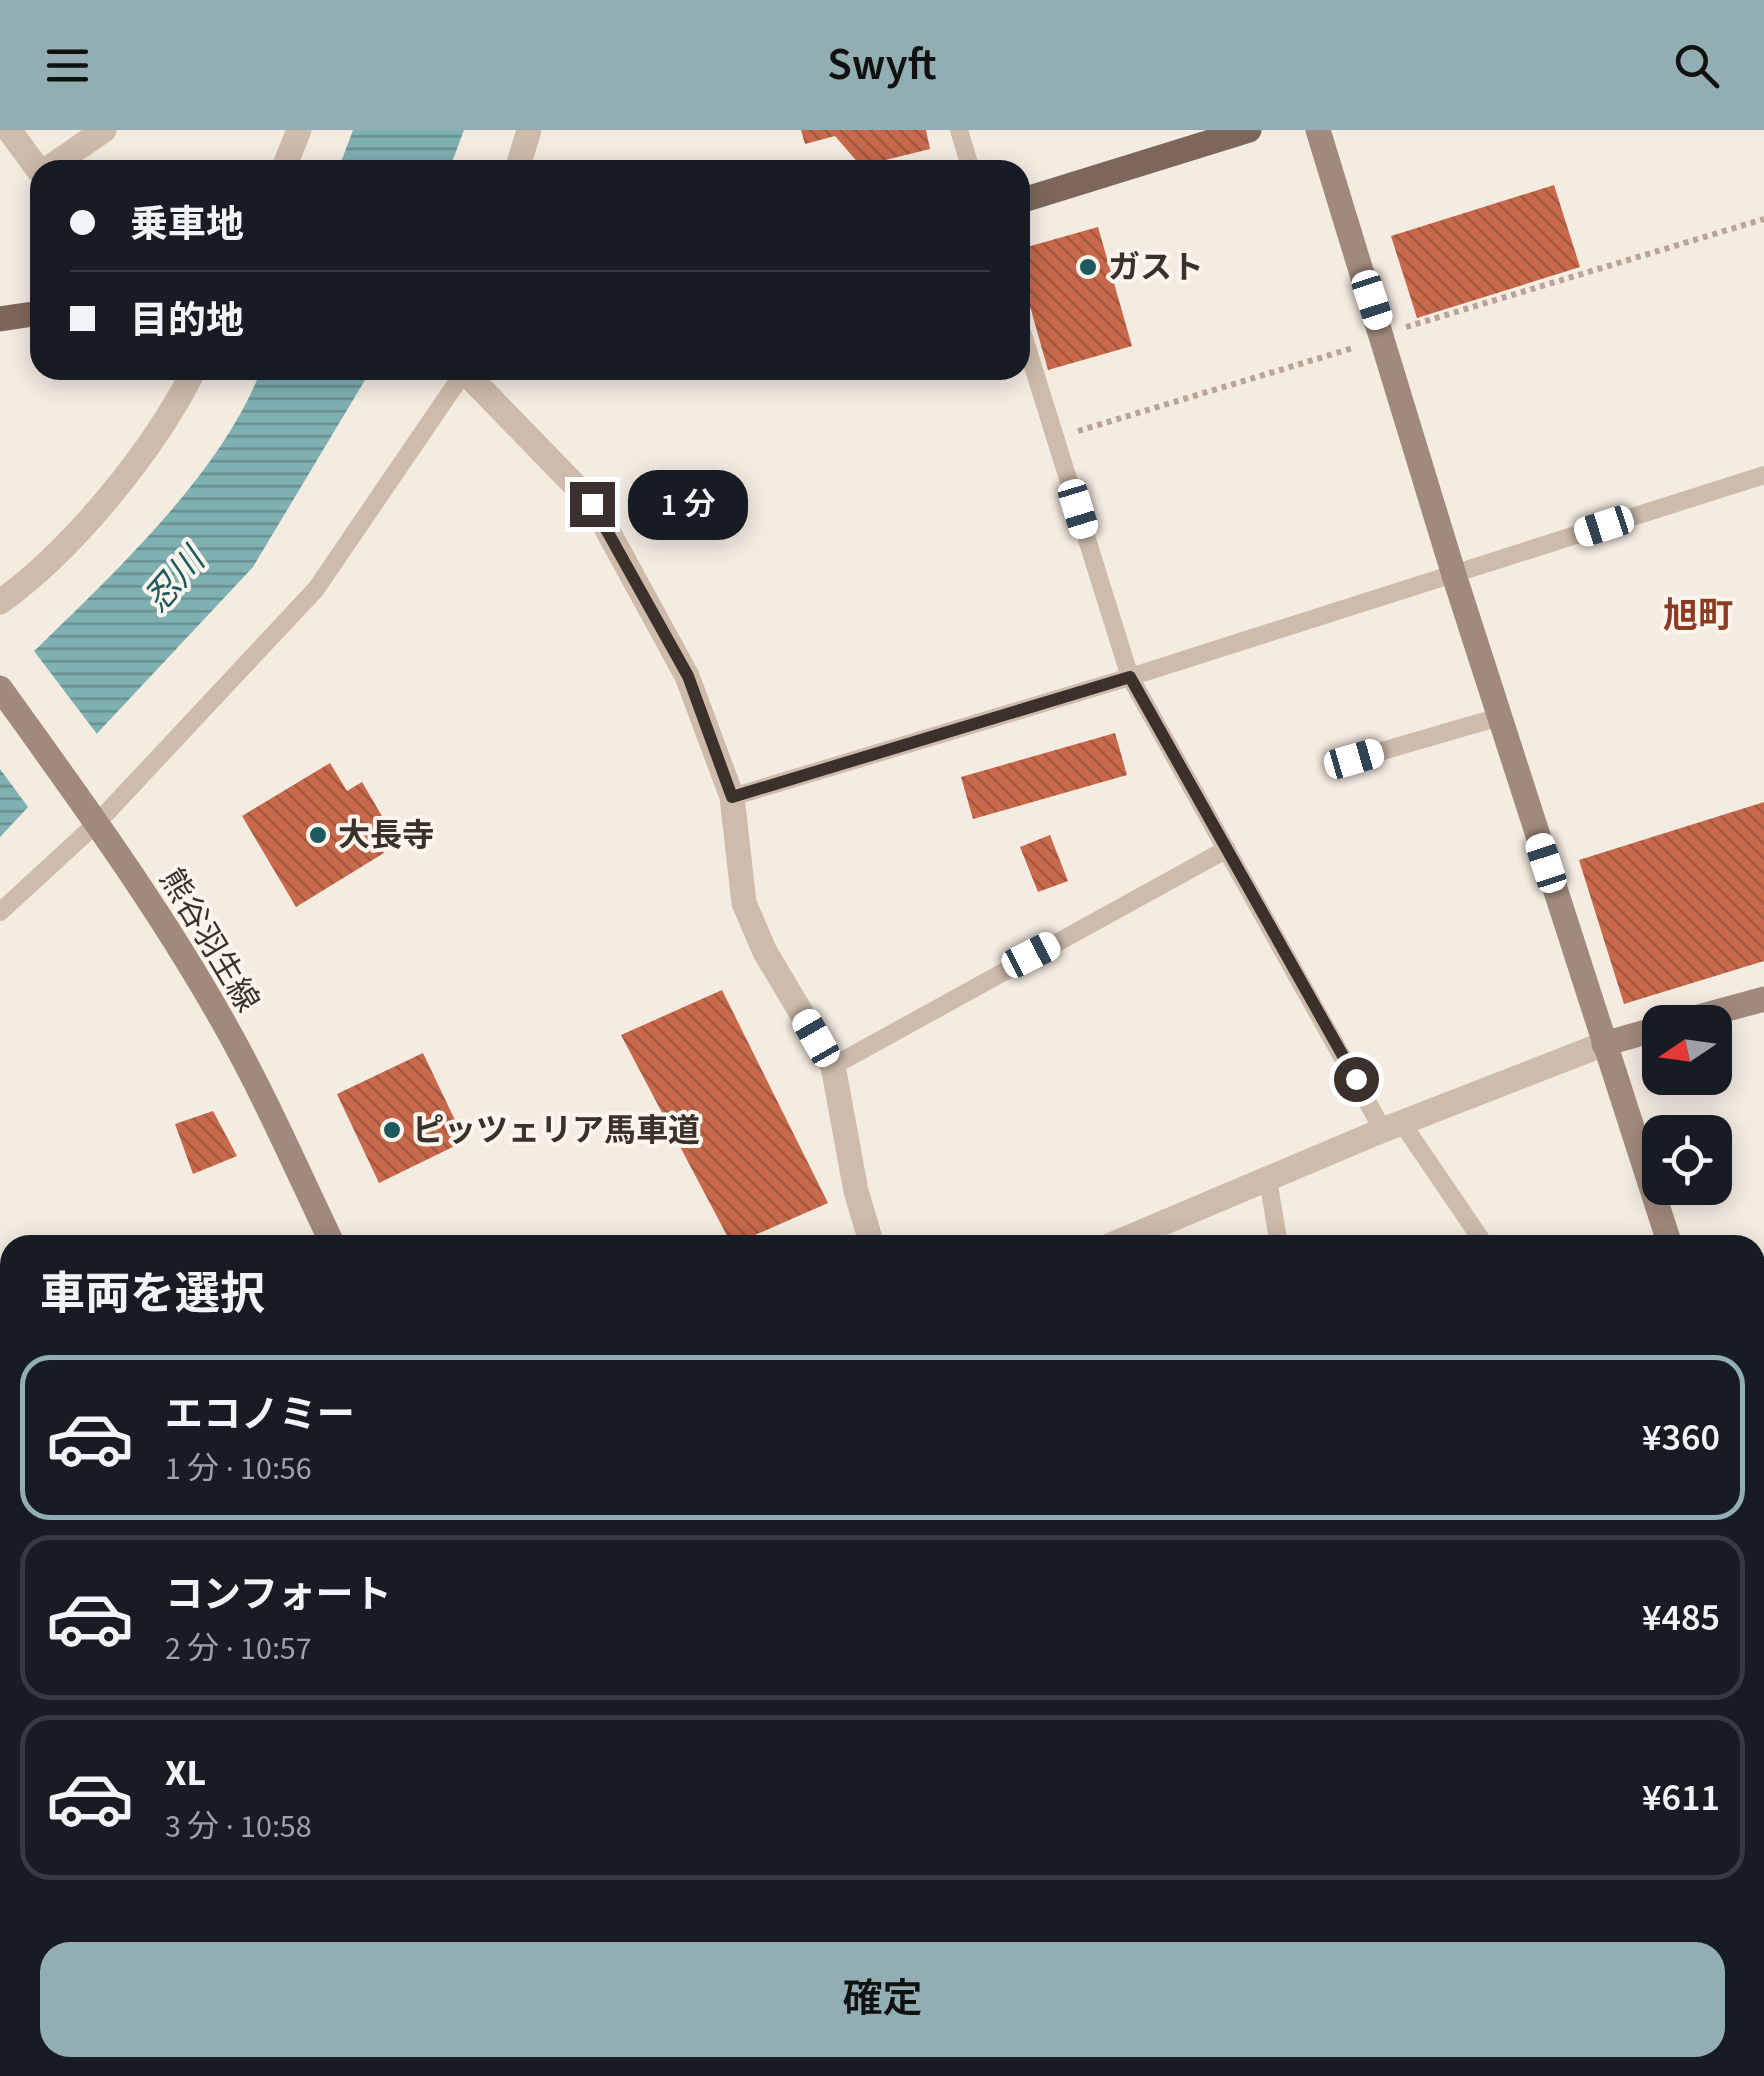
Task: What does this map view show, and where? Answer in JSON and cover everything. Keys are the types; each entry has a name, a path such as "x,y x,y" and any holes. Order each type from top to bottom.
{"main road":[{"path":"1030,198 1249,130"},
{"path":"0,319 30,314"}],"street":[{"path":"9,130 34,160"},
{"path":"59,160 104,130"},
{"path":"286,160 299,130"},
{"path":"519,160 529,130"},
{"path":"1318,130 1499,718 1667,1235"},
{"path":"472,380 592,504 688,676 732,797 744,903 766,952 833,1066 856,1190 869,1235"},
{"path":"0,602 25,584 95,509 188,381"},
{"name":"熊谷羽生線","path":"0,688 93,815 226,1028 328,1235"},
{"path":"1732,1007 1764,998"},
{"path":"1135,1235 1392,1126 1604,1044 1642,1033"}],"lane":[{"path":"959,130 968,160"},
{"path":"1030,357 1130,677 1392,1126 1476,1235"},
{"path":"0,912 316,590 457,380"},
{"path":"732,797 1130,677 1764,475"},
{"path":"1354,759 1499,718"},
{"path":"833,1066 1227,849"},
{"path":"1268,1180 1277,1235"}],"water":[{"path":"353,130 464,130 453,160 342,160"},
{"name":"忍川","path":"256,380 365,380 253,567 0,837 0,685 147,538 214,456"}],"pier":[{"path":"31,647 100,738 31,811 0,769 0,678"}],"building":[{"path":"801,130 926,130 930,149 885,160 856,160 835,136 805,144"},
{"path":"1554,185 1580,267 1417,318 1391,236"},
{"path":"1098,227 1132,346 1048,370 1030,306 1030,246"},
{"path":"1115,733 1127,775 973,819 961,777"},
{"path":"330,763 347,791 362,782 389,828 375,836 384,853 296,907 242,816"},
{"path":"1764,802 1764,961 1624,1004 1579,860"},
{"path":"1050,835 1068,881 1038,892 1020,847"},
{"path":"722,990 828,1203 755,1235 727,1235 621,1035"},
{"path":"423,1053 465,1141 379,1183 337,1094"},
{"path":"213,1111 237,1156 193,1174 175,1124"}],"place":[{"name":"ガスト","path":"1088,267"},
{"name":"大長寺","path":"318,835"},
{"name":"ピッツェリア馬車道","path":"392,1130"}],"district":[{"name":"旭町","path":"1698,615"}],"route":[{"path":"592,504 688,676 732,797 1130,677 1356,1079"}]}
